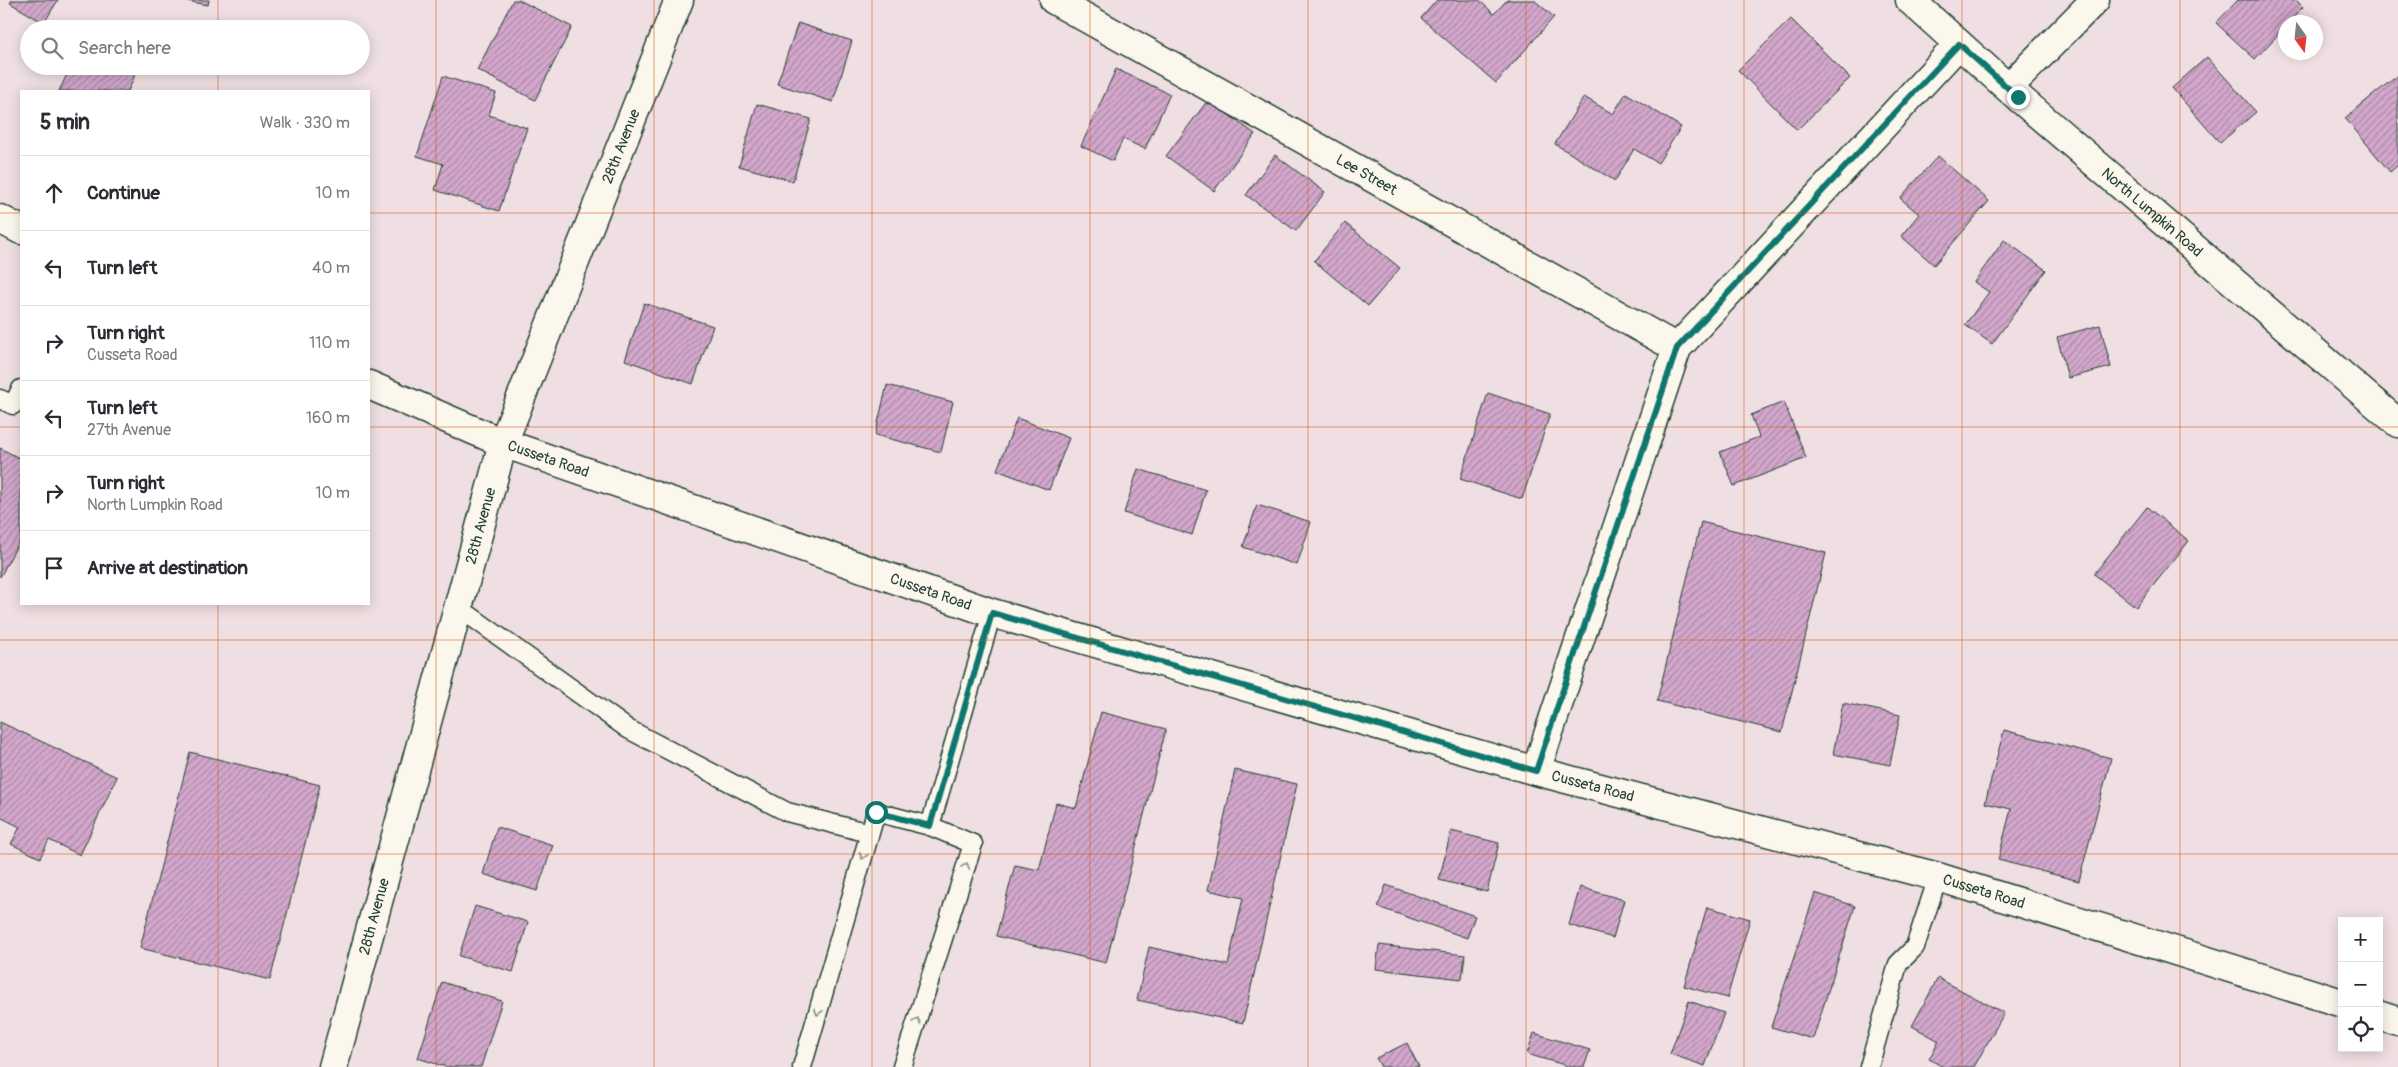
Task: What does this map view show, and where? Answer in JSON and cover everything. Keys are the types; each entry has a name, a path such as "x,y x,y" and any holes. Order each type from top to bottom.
{"street":[{"name":"28th Avenue","path":"333,1067 503,443 679,0"},
{"name":"Lee Street","path":"1054,0 1677,348"},
{"name":"North Lumpkin Road","path":"1910,0 2008,88 2398,423"},
{"path":"2008,88 2095,0"},
{"path":"1536,771 1677,348 1959,44"},
{"path":"0,220 20,230"},
{"name":"Cusseta Road","path":"370,385 503,443 992,613 1536,771 1938,878 2338,1002"},
{"path":"2383,1016 2398,1021"}],"lane":[{"path":"0,400 13,405 20,391"},
{"path":"458,607 628,729 788,812 869,834"},
{"path":"930,826 992,613"},
{"path":"802,1067 876,812 930,826 973,844 902,1067"},
{"path":"1869,1067 1898,964 1915,947 1938,878"}],"building":[{"path":"12,0 58,0 46,20 39,20 10,3"},
{"path":"182,0 209,0 208,5"},
{"path":"513,0 519,0 572,27 535,100 477,70"},
{"path":"1437,0 1479,0 1494,14 1507,0 1534,0 1554,17 1496,83 1421,18"},
{"path":"2238,0 2296,0 2303,7 2296,15 2278,15 2278,35 2255,59 2216,23"},
{"path":"1791,19 1850,78 1797,130 1738,70"},
{"path":"798,23 852,41 833,102 777,84"},
{"path":"2207,57 2256,112 2220,143 2172,88"},
{"path":"1116,69 1170,94 1145,149 1123,139 1113,161 1081,146"},
{"path":"67,75 135,75 128,90 59,90"},
{"path":"2398,75 2398,165 2390,172 2345,118"},
{"path":"443,76 496,93 489,115 527,128 499,211 435,190 443,164 417,156"},
{"path":"1626,93 1681,127 1658,163 1634,149 1615,181 1555,144 1584,97 1613,114"},
{"path":"1208,100 1255,134 1214,191 1166,156"},
{"path":"757,104 811,119 793,181 739,166"},
{"path":"1275,155 1325,192 1296,231 1246,195"},
{"path":"1938,156 1989,201 1934,265 1901,236 1919,214 1900,198"},
{"path":"1345,223 1400,268 1368,306 1314,261"},
{"path":"2004,240 2046,270 1992,344 1965,325 1989,292 1974,282"},
{"path":"644,303 713,326 693,384 625,360"},
{"path":"2100,325 2111,367 2068,378 2057,337"},
{"path":"887,385 953,402 941,452 875,435"},
{"path":"1488,393 1550,414 1522,499 1460,479"},
{"path":"1784,402 1806,458 1734,486 1720,452 1759,437 1751,415"},
{"path":"1017,418 1069,438 1049,490 997,470"},
{"path":"0,448 20,458 20,540 0,577"},
{"path":"1138,469 1206,490 1192,535 1124,513"},
{"path":"1257,505 1311,522 1297,565 1243,547"},
{"path":"2147,507 2189,541 2136,607 2094,574"},
{"path":"1701,522 1826,553 1782,732 1657,701"},
{"path":"1843,703 1900,715 1890,765 1833,754"},
{"path":"1101,712 1166,729 1106,963 996,936 1015,865 1039,870 1056,803 1076,808"},
{"path":"0,722 117,777 80,855 49,840 40,858 11,844 20,827 0,817"},
{"path":"2004,730 2111,758 2079,881 1998,860 2011,809 1985,803"},
{"path":"190,752 320,785 270,980 140,948"},
{"path":"1235,770 1297,784 1243,1023 1137,1000 1149,947 1228,965 1243,898 1208,890"},
{"path":"497,827 553,845 537,891 483,874"},
{"path":"1451,831 1499,843 1487,892 1439,880"},
{"path":"1386,885 1475,916 1467,938 1378,907"},
{"path":"1580,887 1624,900 1613,938 1569,925"},
{"path":"1815,893 1855,906 1813,1039 1771,1027"},
{"path":"475,906 528,922 513,972 459,956"},
{"path":"1707,907 1750,919 1727,998 1684,986"},
{"path":"1379,945 1465,955 1462,979 1376,969"},
{"path":"1938,978 2004,1013 1974,1067 1943,1067 1929,1059 1939,1041 1912,1026"},
{"path":"442,982 502,1001 481,1067 446,1067 418,1058"},
{"path":"1689,1001 1724,1013 1705,1066 1670,1054"},
{"path":"1534,1033 1590,1050 1584,1067 1571,1067 1527,1054"},
{"path":"1407,1043 1419,1067 1381,1067 1376,1058"}],"route":[{"path":"876,812 930,826 992,613 1536,771 1677,348 1959,44 2018,97"}]}
